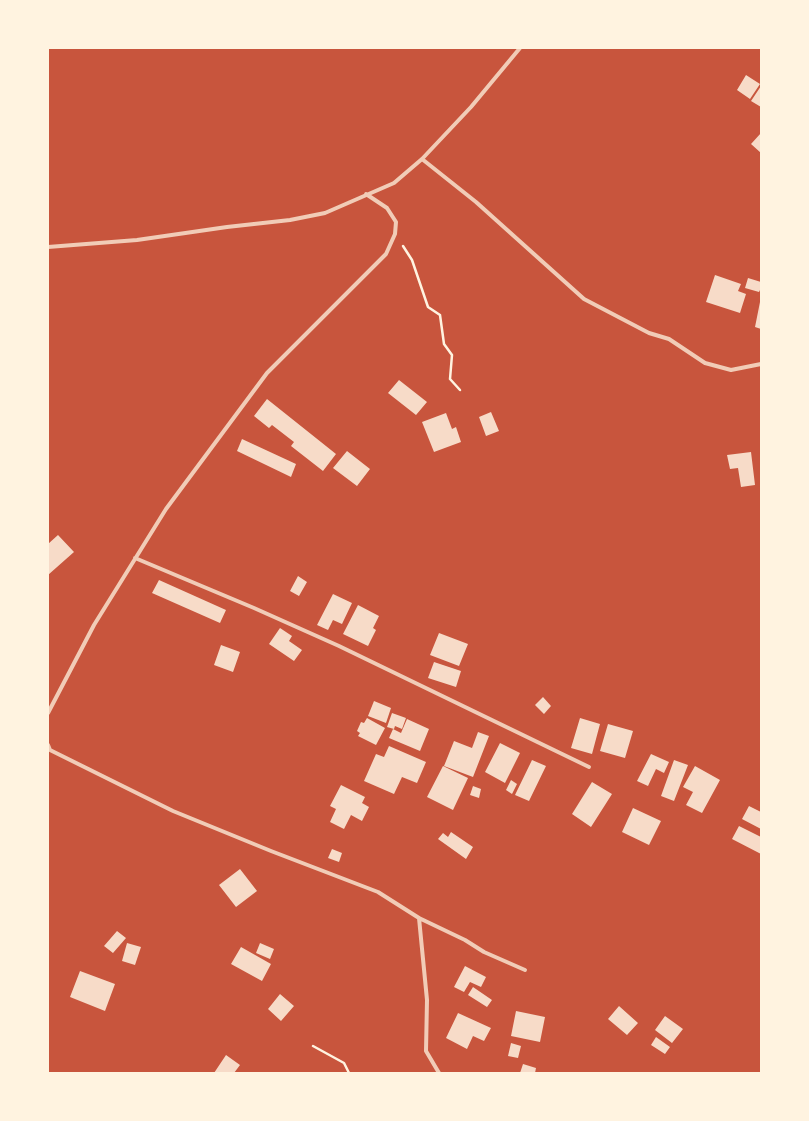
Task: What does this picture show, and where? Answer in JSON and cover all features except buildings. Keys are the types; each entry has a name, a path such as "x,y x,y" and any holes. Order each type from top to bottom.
{"street":[{"path":"48,248 137,240 227,227 290,220 325,212 394,183 422,159 471,107 520,48"},
{"path":"422,159 476,202 584,299 649,334 669,338 706,363 732,370 761,364"},
{"path":"48,713 94,625 166,509 267,373 386,254 395,234 396,222 387,208 366,194"},
{"path":"135,558 254,608 339,646 589,767"},
{"path":"48,745 50,750 173,811 378,892 419,918 466,940 484,952 525,970"},
{"path":"419,918 427,1000 426,1051 439,1073"}],"path":[{"path":"395,234 412,260 428,307 440,314 444,344 452,355 450,379 460,390"},
{"path":"313,1046 344,1064 348,1073"}]}
